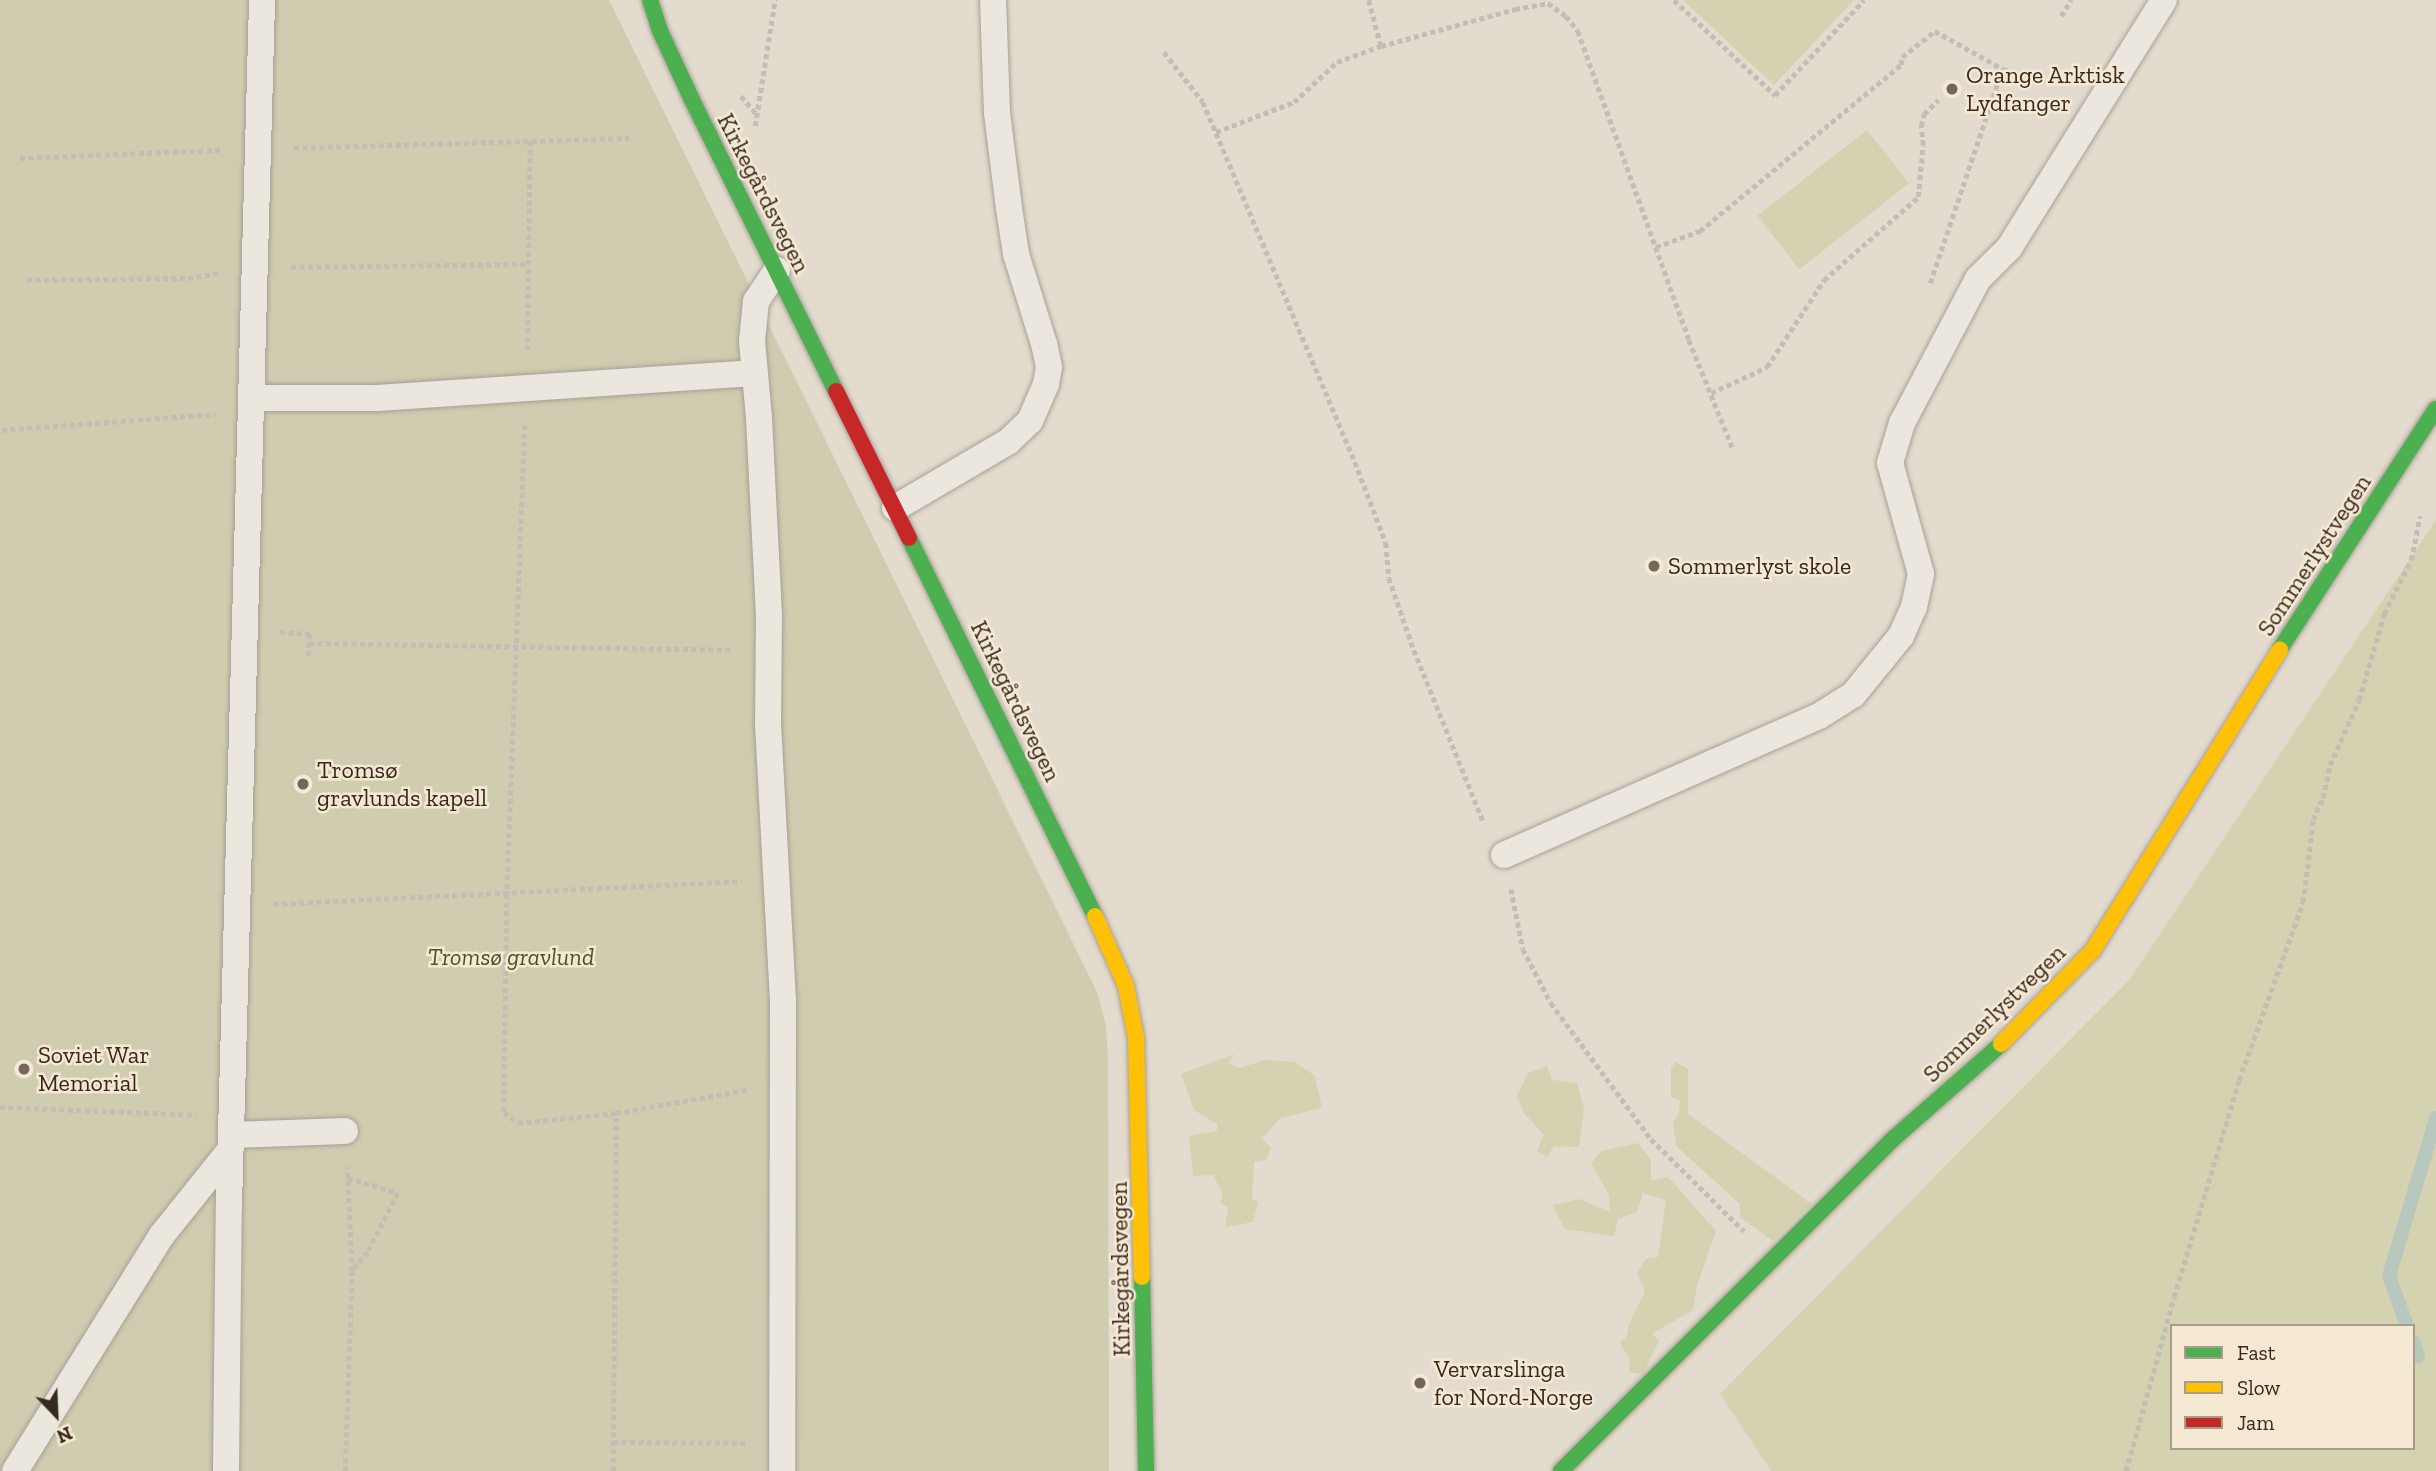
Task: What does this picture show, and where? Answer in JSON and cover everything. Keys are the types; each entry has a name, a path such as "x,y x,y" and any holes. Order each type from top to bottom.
{"street":[{"name":"Kirkegårdsvegen","path":"650,0 660,31 692,100 1080,882 1132,1005 1136,1038 1142,1185 1146,1471"},
{"name":"Sommerlystvegen","path":"1561,1471 1893,1139 2048,999 2093,950 2139,880 2227,731 2436,409"}],"lane":[{"path":"226,1471 231,1134 262,0"},
{"path":"895,508 1009,442 1030,421 1046,384 1049,367 1016,254 1009,208 997,113 993,0"},
{"path":"1504,855 1819,716 1853,695 1901,636 1914,607 1921,573 1890,463 1902,423 1978,279 2009,248 2164,0"},
{"path":"777,270 756,301 752,341 760,431 769,651 768,724 783,1000 782,1471"},
{"path":"251,405 754,373"},
{"path":"231,1134 345,1131"},
{"path":"15,1471 162,1235 231,1134"}],"path":[{"path":"730,172 751,141 755,128 775,0"},
{"path":"1369,0 1381,46"},
{"path":"1674,0 1775,95 1864,0"},
{"path":"2061,16 2071,0"},
{"path":"1216,132 1294,102 1337,62 1381,46 1549,2 1566,16 1578,32 1733,449"},
{"path":"1656,247 1700,231 1901,65 1902,57 1936,31 2003,69 2037,81 2080,82"},
{"path":"1164,52 1203,102 1371,501 1386,543 1388,578 1471,797 1504,855 1523,949 1551,1003 1651,1139 1773,1258"},
{"path":"1926,298 2003,69"},
{"path":"1711,393 1767,367 1824,280 1918,197 1921,191 1923,145 1921,126 1924,114 1938,100"},
{"path":"20,158 629,138"},
{"path":"530,140 526,386 507,894 504,1112 518,1123 616,1113 782,1084"},
{"path":"2,429 251,405"},
{"path":"2126,1471 2174,1297 2239,1080 2302,902 2314,820 2323,798 2330,765 2359,700 2384,614 2411,560 2422,508"},
{"path":"244,628 310,634 308,660"},
{"path":"309,643 769,651"},
{"path":"239,904 348,902 453,894 507,894 778,878"},
{"path":"0,1107 231,1134"},
{"path":"613,1471 616,1113"},
{"path":"345,1131 352,1271 345,1471"},
{"path":"348,1178 398,1193 368,1252 352,1271"},
{"path":"613,1442 781,1443"}],"shaded area":[{"path":"1683,0 1854,0 1774,85"},
{"path":"1867,130 1909,184 1799,269 1757,216"},
{"path":"2436,520 2436,1471 1771,1471 1720,1394 2130,979"},
{"path":"1234,1054 1229,1064 1240,1068 1265,1060 1295,1062 1315,1076 1322,1108 1281,1118 1262,1138 1271,1148 1266,1160 1254,1162 1252,1199 1258,1203 1253,1222 1225,1227 1228,1208 1220,1203 1223,1194 1213,1175 1193,1176 1189,1136 1217,1131 1217,1124 1194,1110 1181,1074"},
{"path":"1676,1062 1688,1069 1688,1114 1812,1204 1773,1241 1740,1217 1740,1204 1676,1146 1673,1123 1679,1112 1680,1101 1671,1097 1671,1068"},
{"path":"1547,1066 1552,1080 1577,1083 1584,1108 1579,1147 1554,1146 1547,1157 1537,1151 1544,1135 1524,1113 1517,1096 1528,1073"},
{"path":"1638,1143 1651,1160 1651,1181 1668,1177 1716,1231 1697,1286 1693,1310 1652,1334 1659,1341 1643,1374 1629,1372 1630,1360 1620,1343 1626,1338 1629,1324 1645,1291 1637,1273 1646,1259 1658,1257 1666,1200 1643,1193 1637,1212 1618,1219 1614,1236 1565,1229 1552,1205 1579,1199 1610,1212 1609,1195 1591,1163 1601,1151"}],"green space":[{"name":"Tromsø gravlund","path":"0,0 609,0 1097,992 1106,1026 1108,1060 1109,1471 0,1471"}],"waterway":[{"path":"2406,1324 2389,1276 2436,1118"},
{"path":"2415,1348 2418,1356"}],"traffic: fast":[{"path":"650,0 660,31 692,100 836,391"},
{"path":"2280,649 2436,409"},
{"path":"909,538 1095,916"},
{"path":"1561,1471 1893,1139 2001,1044"},
{"path":"1142,1277 1146,1471"}],"traffic: slow":[{"path":"2001,1044 2093,950 2280,649"},
{"path":"1095,916 1126,986 1136,1038 1142,1277"}],"traffic: jam":[{"path":"836,391 909,538"}],"place":[{"name":"Orange Arktisk Lydfanger","path":"1952,89"},
{"name":"Sommerlyst skole","path":"1654,566"},
{"name":"Tromsø gravlunds kapell","path":"303,784"},
{"name":"Soviet War Memorial","path":"24,1069"},
{"name":"Vervarslinga for Nord-Norge","path":"1420,1383"}]}
